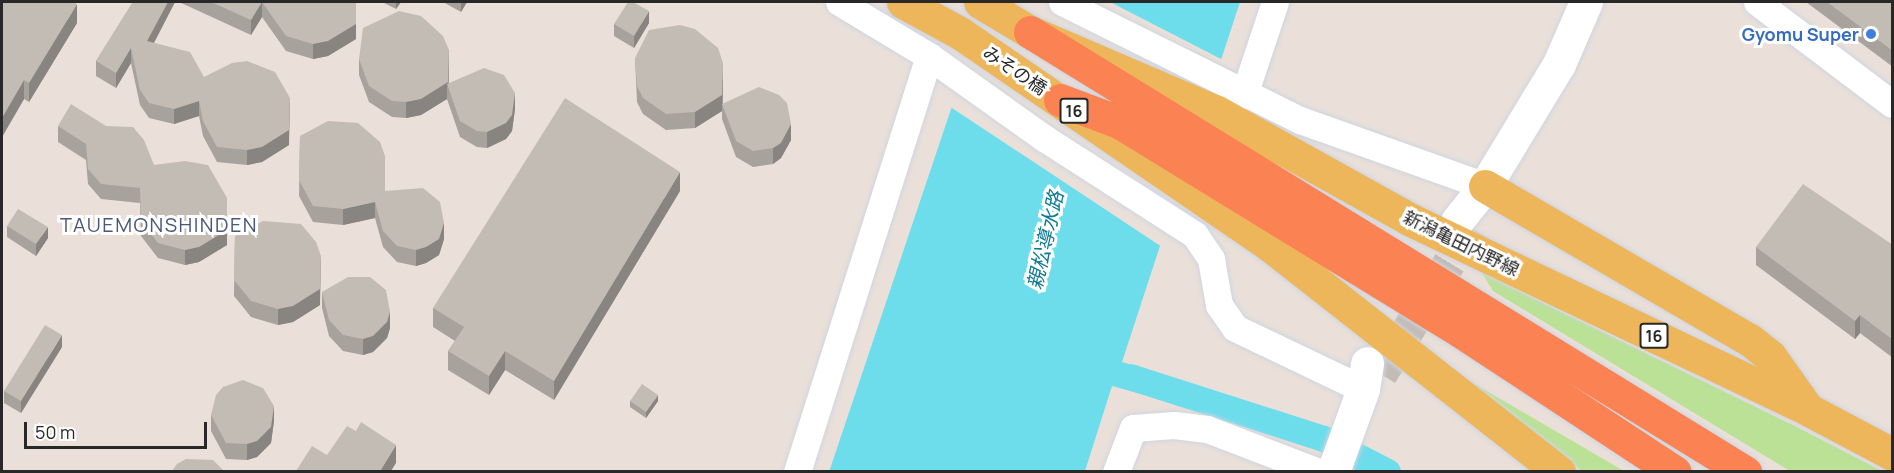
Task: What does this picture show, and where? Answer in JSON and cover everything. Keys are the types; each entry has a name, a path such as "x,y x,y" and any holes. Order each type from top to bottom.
{"highway":[{"path":"1030,32 1224,108 1745,471"},
{"path":"1060,100 1119,122 1193,179 1460,331 1675,471"}],"main road":[{"name":"みその橋","path":"903,2 960,33 1060,100"},
{"path":"980,2 1030,32"},
{"name":"新潟亀田内野線","path":"1224,108 1409,219 1809,410 1893,454"},
{"path":"1193,179 1281,254 1559,471"},
{"path":"1485,186 1750,340 1770,356 1809,410"},
{"path":"1839,425 1893,448"},
{"path":"1839,425 1893,465"}],"street":[{"path":"839,2 939,63 1044,138 1178,222 1205,247 1219,305 1235,328 1370,375 1329,470 1207,429 1174,425 1133,428 1116,471"},
{"path":"1062,2 1224,108 1300,120 1485,186"},
{"path":"1224,108 1275,2"},
{"path":"1464,224 1559,64 1586,2"},
{"path":"1757,2 1893,104"},
{"path":"797,471 939,63"}],"green space":[{"path":"1482,273 1882,471 1790,471 1493,291"},
{"path":"1461,376 1624,471 1582,471"}],"water":[{"name":"親松導水路","path":"987,2 1240,2 1122,362 1168,376 1160,399 1112,386 1085,471 829,472"}],"pier":[{"path":"984,2 1110,2 1223,60 1162,247 949,106"}],"building":[{"path":"2,2 73,2 77,4 29,83 24,80 2,118"},
{"path":"133,2 168,2 147,41 190,52 204,77 232,63 247,61 275,72 290,98 289,130 262,147 247,150 217,147 203,121 199,101 174,109 149,103 140,90 131,48 116,73 96,61"},
{"path":"211,2 262,2 251,20"},
{"path":"262,2 356,2 356,24 328,41 313,44 286,36"},
{"path":"628,2 633,2 649,11 634,36 614,24"},
{"path":"1827,2 1893,2 1893,51"},
{"path":"399,11 421,16 443,36 449,50 448,82 421,99 406,102 392,101 369,86 359,59 363,28"},
{"path":"680,25 695,29 718,48 723,63 722,95 695,112 666,114 643,98 637,86 635,58 649,30"},
{"path":"484,68 504,75 515,93 512,115 506,123 487,132 477,131 460,121 447,84"},
{"path":"759,87 779,95 787,103 791,124 781,143 773,148 753,151 736,141 722,104"},
{"path":"565,98 680,172 554,381 505,351 489,376 448,351 464,327 433,308"},
{"path":"71,104 106,126 133,127 144,140 154,165 185,161 208,165 227,198 227,230 199,247 185,250 158,243 141,221 140,188 101,184 88,169 86,144 58,126"},
{"path":"328,121 358,123 380,142 385,156 385,191 423,188 440,202 444,223 439,239 416,250 397,246 383,231 375,202 343,209 313,206 299,180 300,136"},
{"path":"1803,184 1893,245 1893,340 1860,315 1855,321 1756,247"},
{"path":"18,209 48,227 36,244 7,226"},
{"path":"263,221 301,224 316,242 321,256 320,289 293,306 278,309 251,301 234,280 235,236"},
{"path":"348,277 370,277 386,290 390,312 387,322 373,336 363,339 343,335 329,320 322,292"},
{"path":"45,325 62,335 21,401 4,391"},
{"path":"243,380 263,388 274,406 271,427 257,441 247,444 226,443 211,415 216,395 223,387"},
{"path":"642,384 658,395 646,412 630,401"},
{"path":"361,422 396,445 380,471 296,471 312,446 327,455 347,426 356,431"},
{"path":"186,459 213,460 224,471 172,471 177,464"}],"waterway":[{"path":"1130,377 1324,439 1388,472"}],"tunnel":[{"path":"1381,374 1471,227"}],"place":[{"name":"Gyomu Super","path":"1871,34"}],"district":[{"name":"TAUEMONSHINDEN","path":"159,224"}]}
